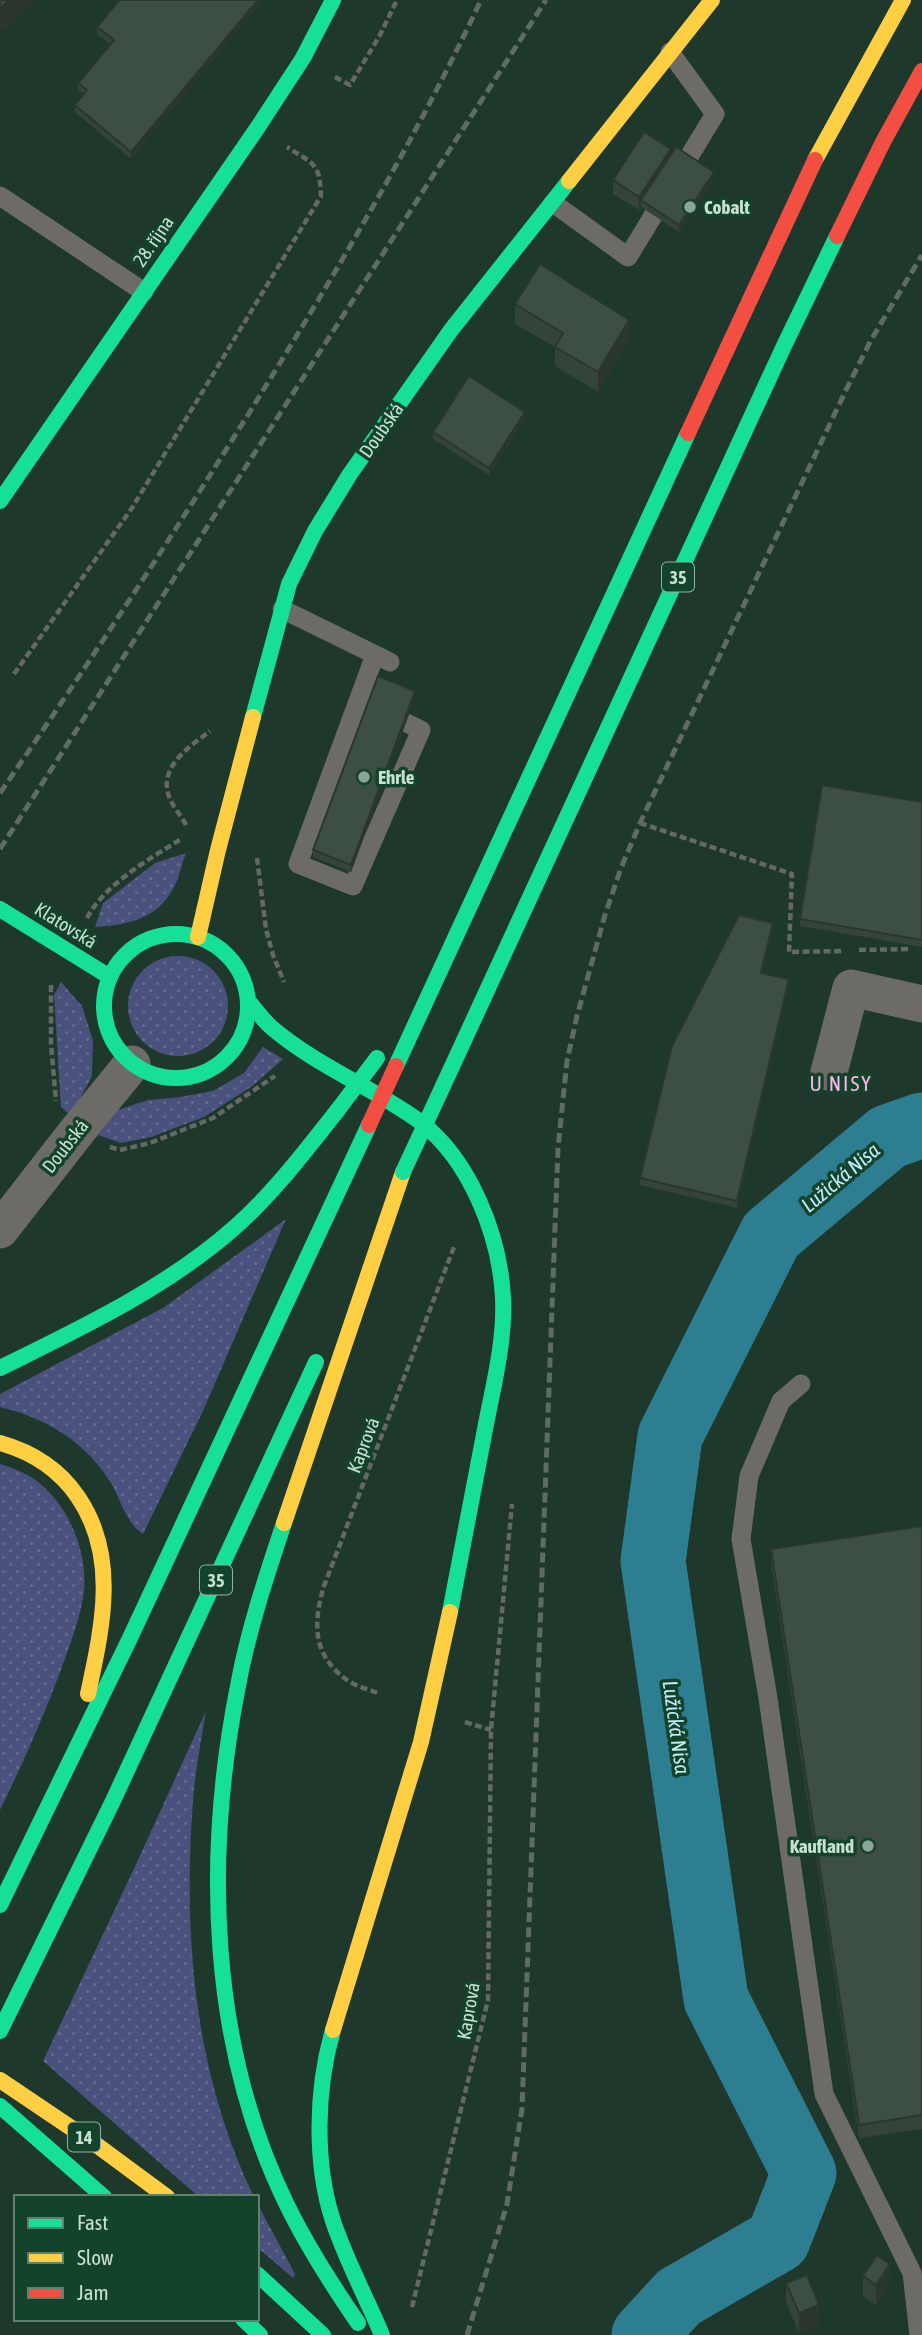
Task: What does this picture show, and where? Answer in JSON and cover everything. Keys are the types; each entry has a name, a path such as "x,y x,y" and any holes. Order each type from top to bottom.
{"main road":[{"name":"28. října","path":"0,501 258,127 303,58 333,0"},
{"name":"Doubská","path":"198,937 218,850 289,584 315,531 350,474 451,330 712,0"},
{"path":"0,1905 136,1625 791,209 831,128 903,0"},
{"name":"35","path":"340,1311 783,348 883,142 922,71"},
{"name":"Klatovská","path":"0,909 110,977"},
{"path":"250,1003 246,1027 236,1048 220,1065 199,1076 176,1079 153,1075 132,1064 119,1051 109,1034 104,1015 110,977 121,959 137,945 156,936 177,934 198,937 224,951 242,975 250,1003 270,1026 300,1048 420,1122 456,1159 483,1211 497,1257 503,1299 500,1351 444,1646 421,1742 329,2044 319,2110 322,2166 333,2220 382,2335"},
{"path":"0,1368 114,1312 195,1259 234,1227 271,1192 436,981"},
{"path":"366,2335 314,2257 278,2186 249,2110 236,2064 221,1968 218,1846 224,1771 246,1647 288,1511 403,1172"},
{"name":"35","path":"0,2031 112,1803 322,1349"},
{"path":"0,1443 32,1455 65,1480 81,1498 93,1519 101,1542 105,1569 103,1612 96,1656 73,1747 56,1791"},
{"name":"14","path":"0,2080 98,2146 164,2195"},
{"name":"14","path":"0,2106 102,2195"},
{"path":"259,2276 320,2332"},
{"path":"245,2321 260,2335"}],"street":[{"path":"829,1072 851,988 922,1004"},
{"name":"Doubská","path":"0,1230 132,1064"}],"lane":[{"path":"552,203 628,257 715,114 670,52"},
{"path":"0,196 144,292"},
{"path":"282,609 383,659 359,699 349,745 332,791 310,830 298,864 353,886 386,813 399,764 421,730 359,699"},
{"path":"362,803 386,813"},
{"path":"310,830 367,854"},
{"path":"801,1384 781,1401 749,1476 741,1539 768,1698 824,2094 912,2273 919,2335"}],"path":[{"path":"303,58 351,85 397,0"},
{"path":"14,674 132,508 321,196 316,167 258,127"},
{"path":"258,697 180,754 170,769 167,788 171,801 187,825 181,839 116,884 93,906 50,988 51,1044 57,1111 97,1144 120,1150 150,1143 213,1118 286,1069 300,1048"},
{"path":"640,823 792,874 789,952 910,949"},
{"path":"259,849 257,862 266,929 285,985"},
{"name":"Kaprová","path":"377,1693 347,1681 322,1654 316,1627 317,1610 457,1236"},
{"name":"Kaprová","path":"410,2313 488,2000 491,1730 457,1719"}],"shaded area":[{"path":"186,853 175,885 160,906 131,922 95,927 103,903 155,863"},
{"path":"178,956 197,960 213,971 224,987 228,1006 224,1025 213,1041 197,1052 178,1056 159,1052 143,1041 132,1025 128,1006 132,987 143,971 159,960"},
{"path":"61,982 82,1006 93,1041 92,1076 71,1116 61,1107 54,995"},
{"path":"263,1047 283,1059 251,1087 204,1117 151,1137 121,1143 98,1135 118,1110 148,1100 213,1091 244,1073"},
{"path":"286,1219 203,1411 143,1534 132,1524 111,1483 90,1455 49,1425 0,1407 0,1394 163,1308"},
{"path":"0,1464 34,1479 57,1501 66,1514 83,1560 84,1592 75,1630 52,1693 0,1810"},
{"path":"206,1711 193,1801 190,1852 192,1953 197,2003 218,2102 253,2195 197,2195 43,2061"},
{"path":"259,2207 295,2274 293,2278 259,2249"}],"building":[{"path":"0,0 9,0 0,8"},
{"path":"119,0 258,0 131,152 75,105 87,90 78,83 114,40 97,27"},
{"path":"644,132 671,149 639,197 613,180"},
{"path":"676,147 714,172 679,225 641,200"},
{"path":"540,264 629,320 598,372 555,347 563,333 515,304"},
{"path":"469,376 525,412 489,468 433,432"},
{"name":"Ehrle","path":"378,676 415,691 351,865 313,850"},
{"path":"822,785 922,802 922,940 800,919"},
{"path":"739,915 773,923 761,973 789,979 737,1201 640,1178 672,1046"},
{"name":"Kaufland","path":"922,1526 922,2115 859,2125 771,1549"},
{"path":"877,2255 890,2264 876,2285 863,2276"},
{"path":"807,2275 819,2305 799,2313 786,2283"}],"waterway":[{"name":"Lužická Nisa","path":"644,2335 679,2297 778,2240 804,2173 716,1999 653,1561 670,1436 771,1235 888,1137 922,1125"}],"railway":[{"path":"0,793 172,534 300,330 408,144 481,0"},
{"path":"0,849 546,0"},
{"path":"467,2335 507,2204 522,2109 558,1148 567,1061 605,915 640,823 847,388 871,340 922,255"}],"traffic: fast":[{"path":"0,501 258,127 303,58 333,0"},
{"path":"253,717 289,584 315,531 350,474 451,330 569,181"},
{"path":"443,1086 837,236"},
{"path":"396,1066 688,433"},
{"path":"0,909 110,977"},
{"path":"176,934 204,939 227,955 243,978 248,1006 243,1034 227,1057 204,1073 176,1078 148,1073 125,1057 109,1034 104,1006 109,978 125,955 148,939 176,934"},
{"path":"250,1003 268,1024 288,1041 401,1109 437,1137 467,1177 489,1225 501,1274 501,1346 450,1612"},
{"path":"337,1111 377,1058"},
{"path":"403,1172 443,1086"},
{"path":"0,1368 122,1305 208,1250 262,1201 337,1111"},
{"path":"0,1905 130,1638 369,1125"},
{"path":"0,2031 112,1803 316,1362"},
{"path":"284,1523 247,1645 227,1751 220,1817 220,1950 228,2016 242,2081 261,2144 303,2235 358,2323"},
{"path":"333,2030 327,2052 321,2101 320,2150 323,2175 338,2236 382,2335"},
{"path":"0,2106 102,2195"},
{"path":"259,2276 323,2335"},
{"path":"245,2321 260,2335"}],"traffic: slow":[{"path":"569,181 712,0"},
{"path":"815,160 903,0"},
{"path":"198,937 253,717"},
{"path":"284,1523 403,1172"},
{"path":"0,1443 23,1451 53,1470 71,1487 91,1520 99,1544 104,1593 88,1694"},
{"path":"333,2030 421,1742 450,1612"},
{"path":"0,2080 98,2146 164,2195"}],"traffic: jam":[{"path":"837,236 883,142 922,71"},
{"path":"688,433 815,160"},
{"path":"369,1125 396,1066"}],"place":[{"name":"Cobalt","path":"690,207"},
{"name":"Ehrle","path":"364,777"},
{"name":"Kaufland","path":"868,1846"}],"district":[{"name":"U NISY","path":"841,1083"}]}
